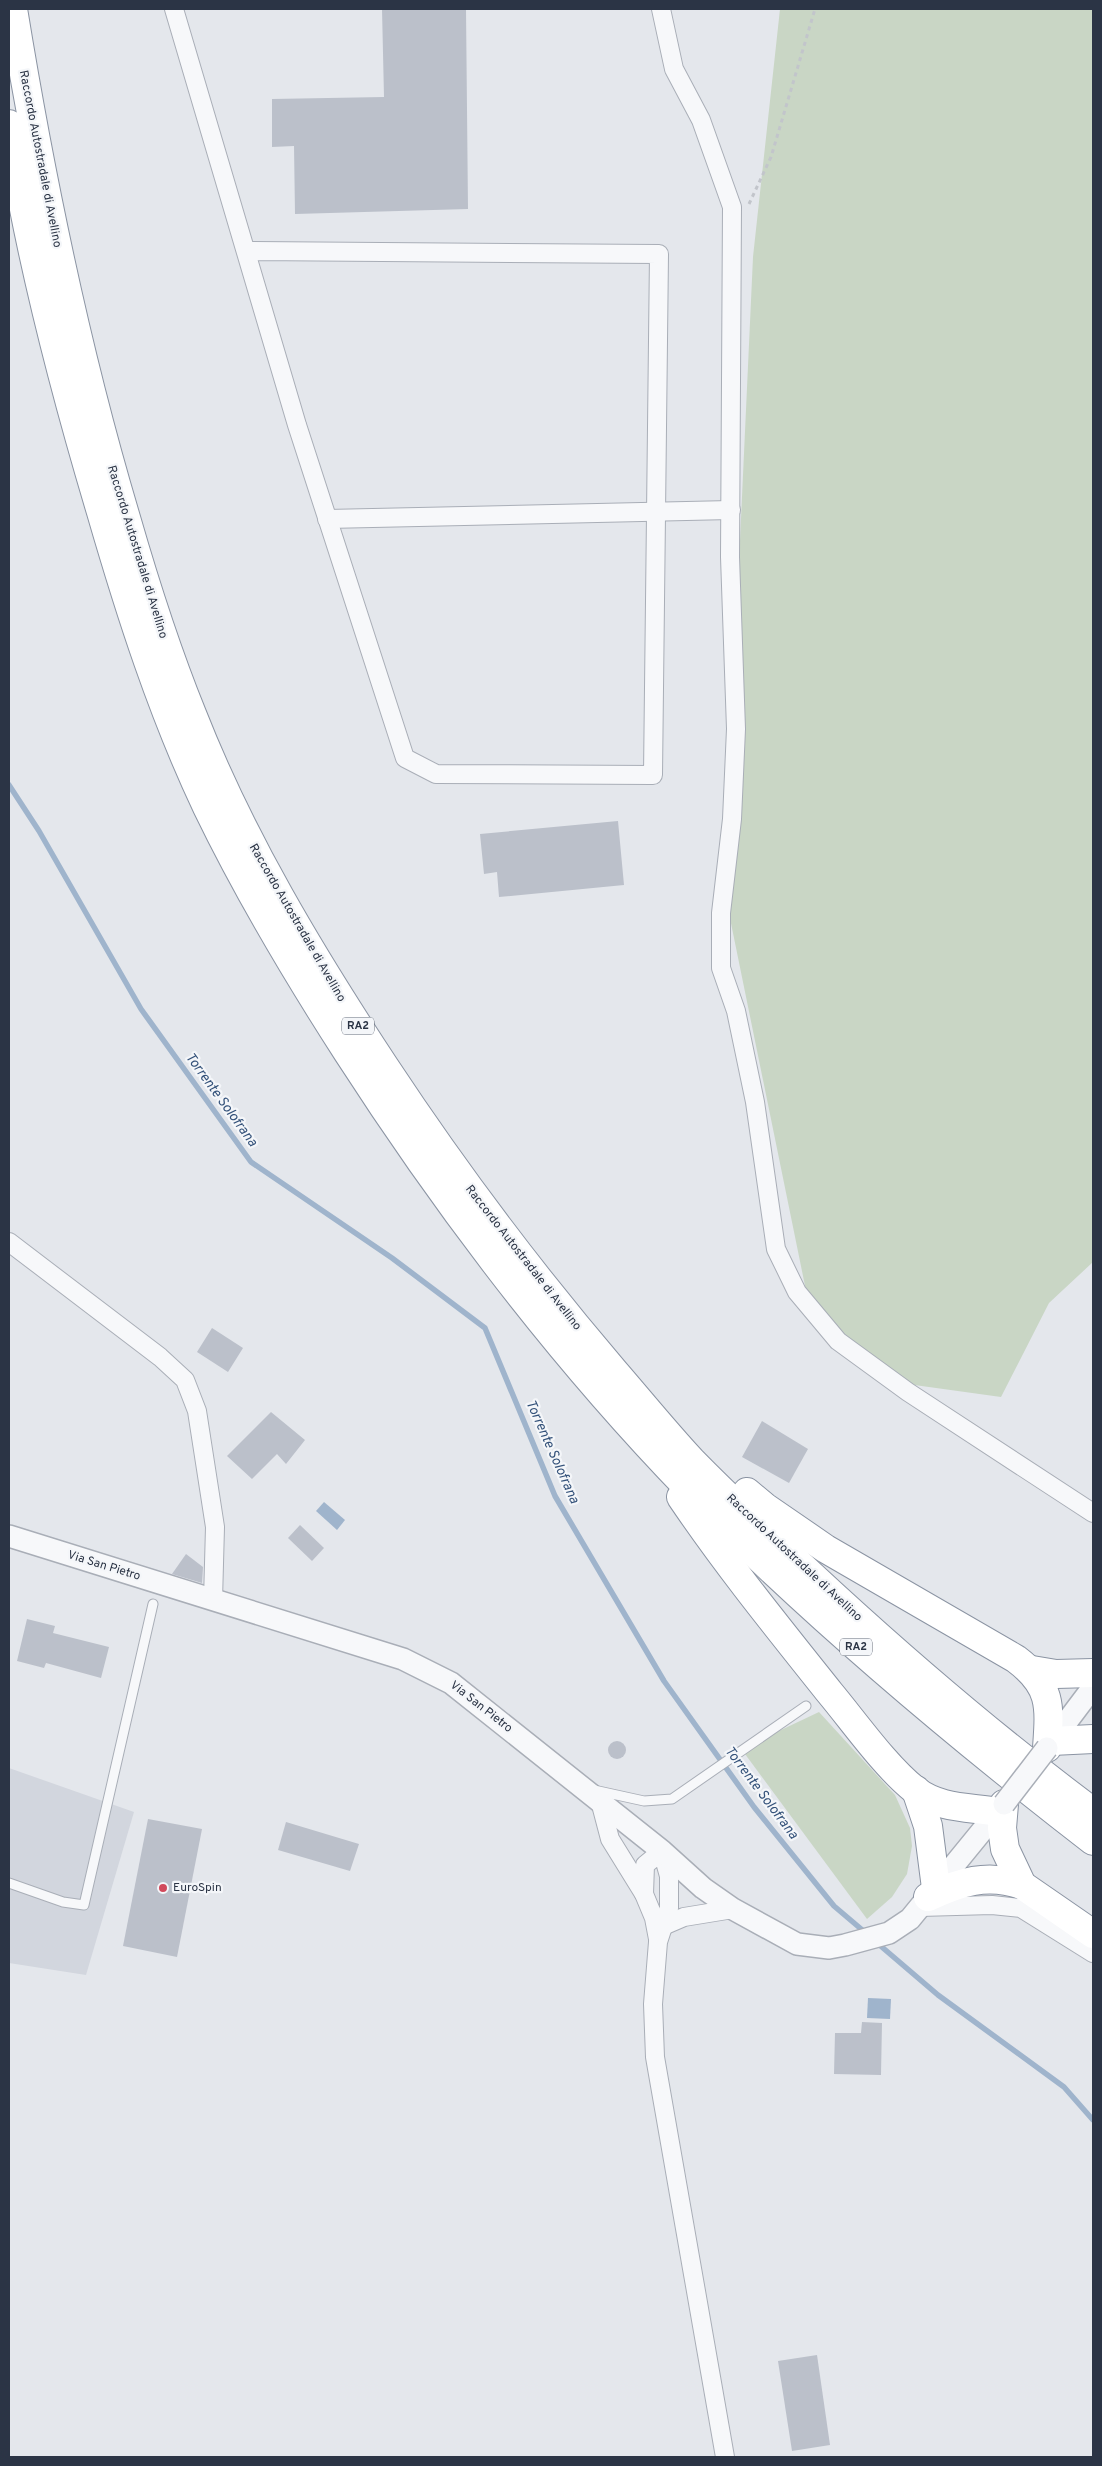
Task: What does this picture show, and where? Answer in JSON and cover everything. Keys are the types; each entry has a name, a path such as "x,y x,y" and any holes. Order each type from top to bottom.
{"highway":[{"name":"Raccordo Autostradale di Avellino","path":"13,9 30,117 51,225 92,401 134,547 164,640 191,714 223,788 270,879 345,1007 431,1137 516,1253 691,1459 842,1604 901,1657 1009,1747 1093,1812"},
{"name":"Raccordo Autostradale di Avellino","path":"9,124 43,292 83,453 128,603 156,684 208,808 280,942 402,1137 493,1259 587,1375 696,1496 852,1643 1002,1771 1093,1841"},
{"path":"628,1387 741,1488 785,1522 1032,1670 1042,1683 1049,1714 1050,1745 1093,1739"},
{"path":"637,1432 709,1538 739,1577 845,1711 916,1790 938,1803 950,1806 1001,1808 1006,1849 1022,1885"},
{"path":"1032,1670 1056,1674 1093,1673"},
{"path":"916,1790 928,1826 928,1897 958,1883 988,1879 1022,1885 1093,1934"}],"street":[{"path":"174,9 297,426 405,758 436,774 654,775 660,254 246,251"},
{"path":"661,9 674,69 701,120 732,207 730,556 736,729 732,818 721,913 721,968 736,1011 755,1102 776,1249 797,1292 838,1341 908,1392 1093,1513"},
{"path":"327,519 731,510"},
{"path":"9,1242 160,1357 185,1380 197,1411 215,1527 213,1600"},
{"name":"Via San Pietro","path":"9,1536 403,1660 451,1683 662,1851 703,1888 732,1909 797,1944 829,1948 845,1945 889,1933 910,1919 1001,1808 1093,1687"},
{"path":"600,1801 610,1839 644,1894 661,1934"},
{"path":"644,1894 645,1865 662,1851 668,1876 669,1908 661,1934 653,2004 655,2058 725,2457"},
{"path":"928,1897 1021,1908 1093,1953"},
{"path":"661,1934 684,1917 732,1909"}],"lane":[{"path":"9,1883 63,1902 84,1905 153,1604"},
{"path":"582,1787 644,1801 658,1802 672,1799 806,1706"}],"path":[{"path":"732,227 748,206 770,157 816,9"}],"shaded area":[{"path":"9,1768 134,1812 86,1975 9,1963"}],"green space":[{"path":"780,9 1093,9 1093,1262 1049,1303 1001,1397 900,1383 812,1320 724,889 753,257"},
{"path":"819,1712 895,1795 910,1828 912,1846 907,1874 892,1897 867,1919 745,1754 762,1739"}],"water":[{"path":"324,1502 345,1520 337,1530 316,1511"},
{"path":"868,1998 891,1999 890,2019 867,2018"}],"building":[{"path":"382,9 466,9 468,209 295,214 294,146 272,147 272,99 384,97"},
{"path":"618,821 624,885 499,897 497,872 484,874 480,834"},
{"path":"212,1328 243,1348 228,1372 197,1352"},
{"path":"271,1412 305,1440 286,1464 277,1454 252,1479 227,1456"},
{"path":"762,1421 808,1449 789,1483 742,1457"},
{"path":"300,1525 324,1548 312,1561 288,1538"},
{"path":"186,1554 203,1567 202,1583 172,1574"},
{"path":"27,1619 55,1626 53,1633 109,1647 101,1678 46,1663 44,1668 17,1661"},
{"path":"617,1741 623,1744 626,1750 623,1756 617,1759 611,1756 608,1750 611,1744"},
{"name":"EuroSpin","path":"148,1819 202,1829 177,1957 123,1946"},
{"path":"286,1822 359,1844 350,1871 278,1850"},
{"path":"862,2022 882,2023 881,2075 834,2074 835,2033 861,2033"},
{"path":"817,2355 830,2445 792,2451 778,2361"}],"waterway":[{"name":"Torrente Solofrana","path":"9,785 39,831 141,1009 251,1162 392,1258 485,1328 555,1496 664,1681 754,1807 834,1906 867,1934"},
{"name":"Torrente Solofrana","path":"876,1942 938,1995 1064,2087 1093,2120"}],"place":[{"name":"EuroSpin","path":"163,1888"}]}
